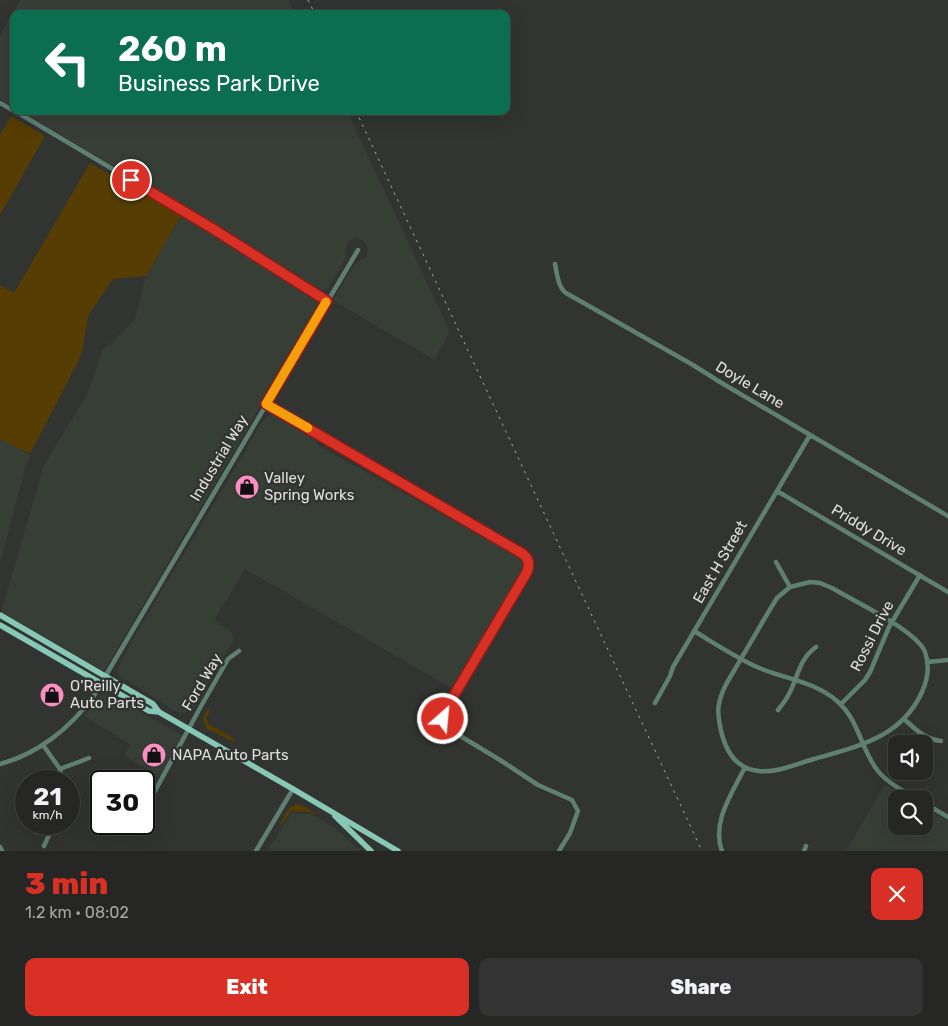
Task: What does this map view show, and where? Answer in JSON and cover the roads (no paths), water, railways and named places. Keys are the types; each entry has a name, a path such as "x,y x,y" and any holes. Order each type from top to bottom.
{"main road":[{"path":"0,615 102,680"},
{"path":"0,625 102,680 153,704 159,712 398,851"},
{"path":"331,811 371,851"}],"street":[{"path":"21,115 210,227 327,301"},
{"name":"Industrial Way","path":"0,764 44,745 75,719 88,703 358,250"},
{"name":"Doyle Lane","path":"555,264 560,285 566,293 637,335 693,365 948,516"},
{"path":"266,404 526,556 529,564 527,572 443,716 443,722 446,728 500,760 529,781 569,798 576,805 578,811 575,821 559,851"},
{"name":"East H Street","path":"654,702 810,435"},
{"name":"Priddy Drive","path":"777,491 948,592"},
{"path":"776,562 790,587"},
{"name":"Rossi Drive","path":"841,704 870,672 882,641 920,575"},
{"path":"803,583 820,583 892,623 916,639 925,651 928,662 927,678 916,704 904,719 888,732 864,743 772,771 757,771 746,767 735,760 727,751 718,714 721,693 777,598 790,587 803,583"},
{"path":"694,631 756,667 819,689 841,704 852,718 871,760 880,773 902,790"},
{"path":"778,710 789,695 804,660 811,650 816,647"},
{"name":"Ford Way","path":"155,791 228,659 239,651"},
{"path":"928,662 948,660"},
{"path":"904,719 924,736 931,740 942,741"},
{"path":"44,745 60,769 89,758"},
{"path":"722,851 718,836 720,823 746,767"},
{"path":"256,851 294,789"},
{"path":"933,808 948,817"},
{"path":"44,846 49,835"}],"railway":[{"path":"308,0 313,10"},
{"path":"358,115 702,851"}],"place":[{"name":"Valley Spring Works","path":"247,487"},
{"name":"O'Reilly Auto Parts","path":"52,695"},
{"name":"NAPA Auto Parts","path":"154,755"}]}
